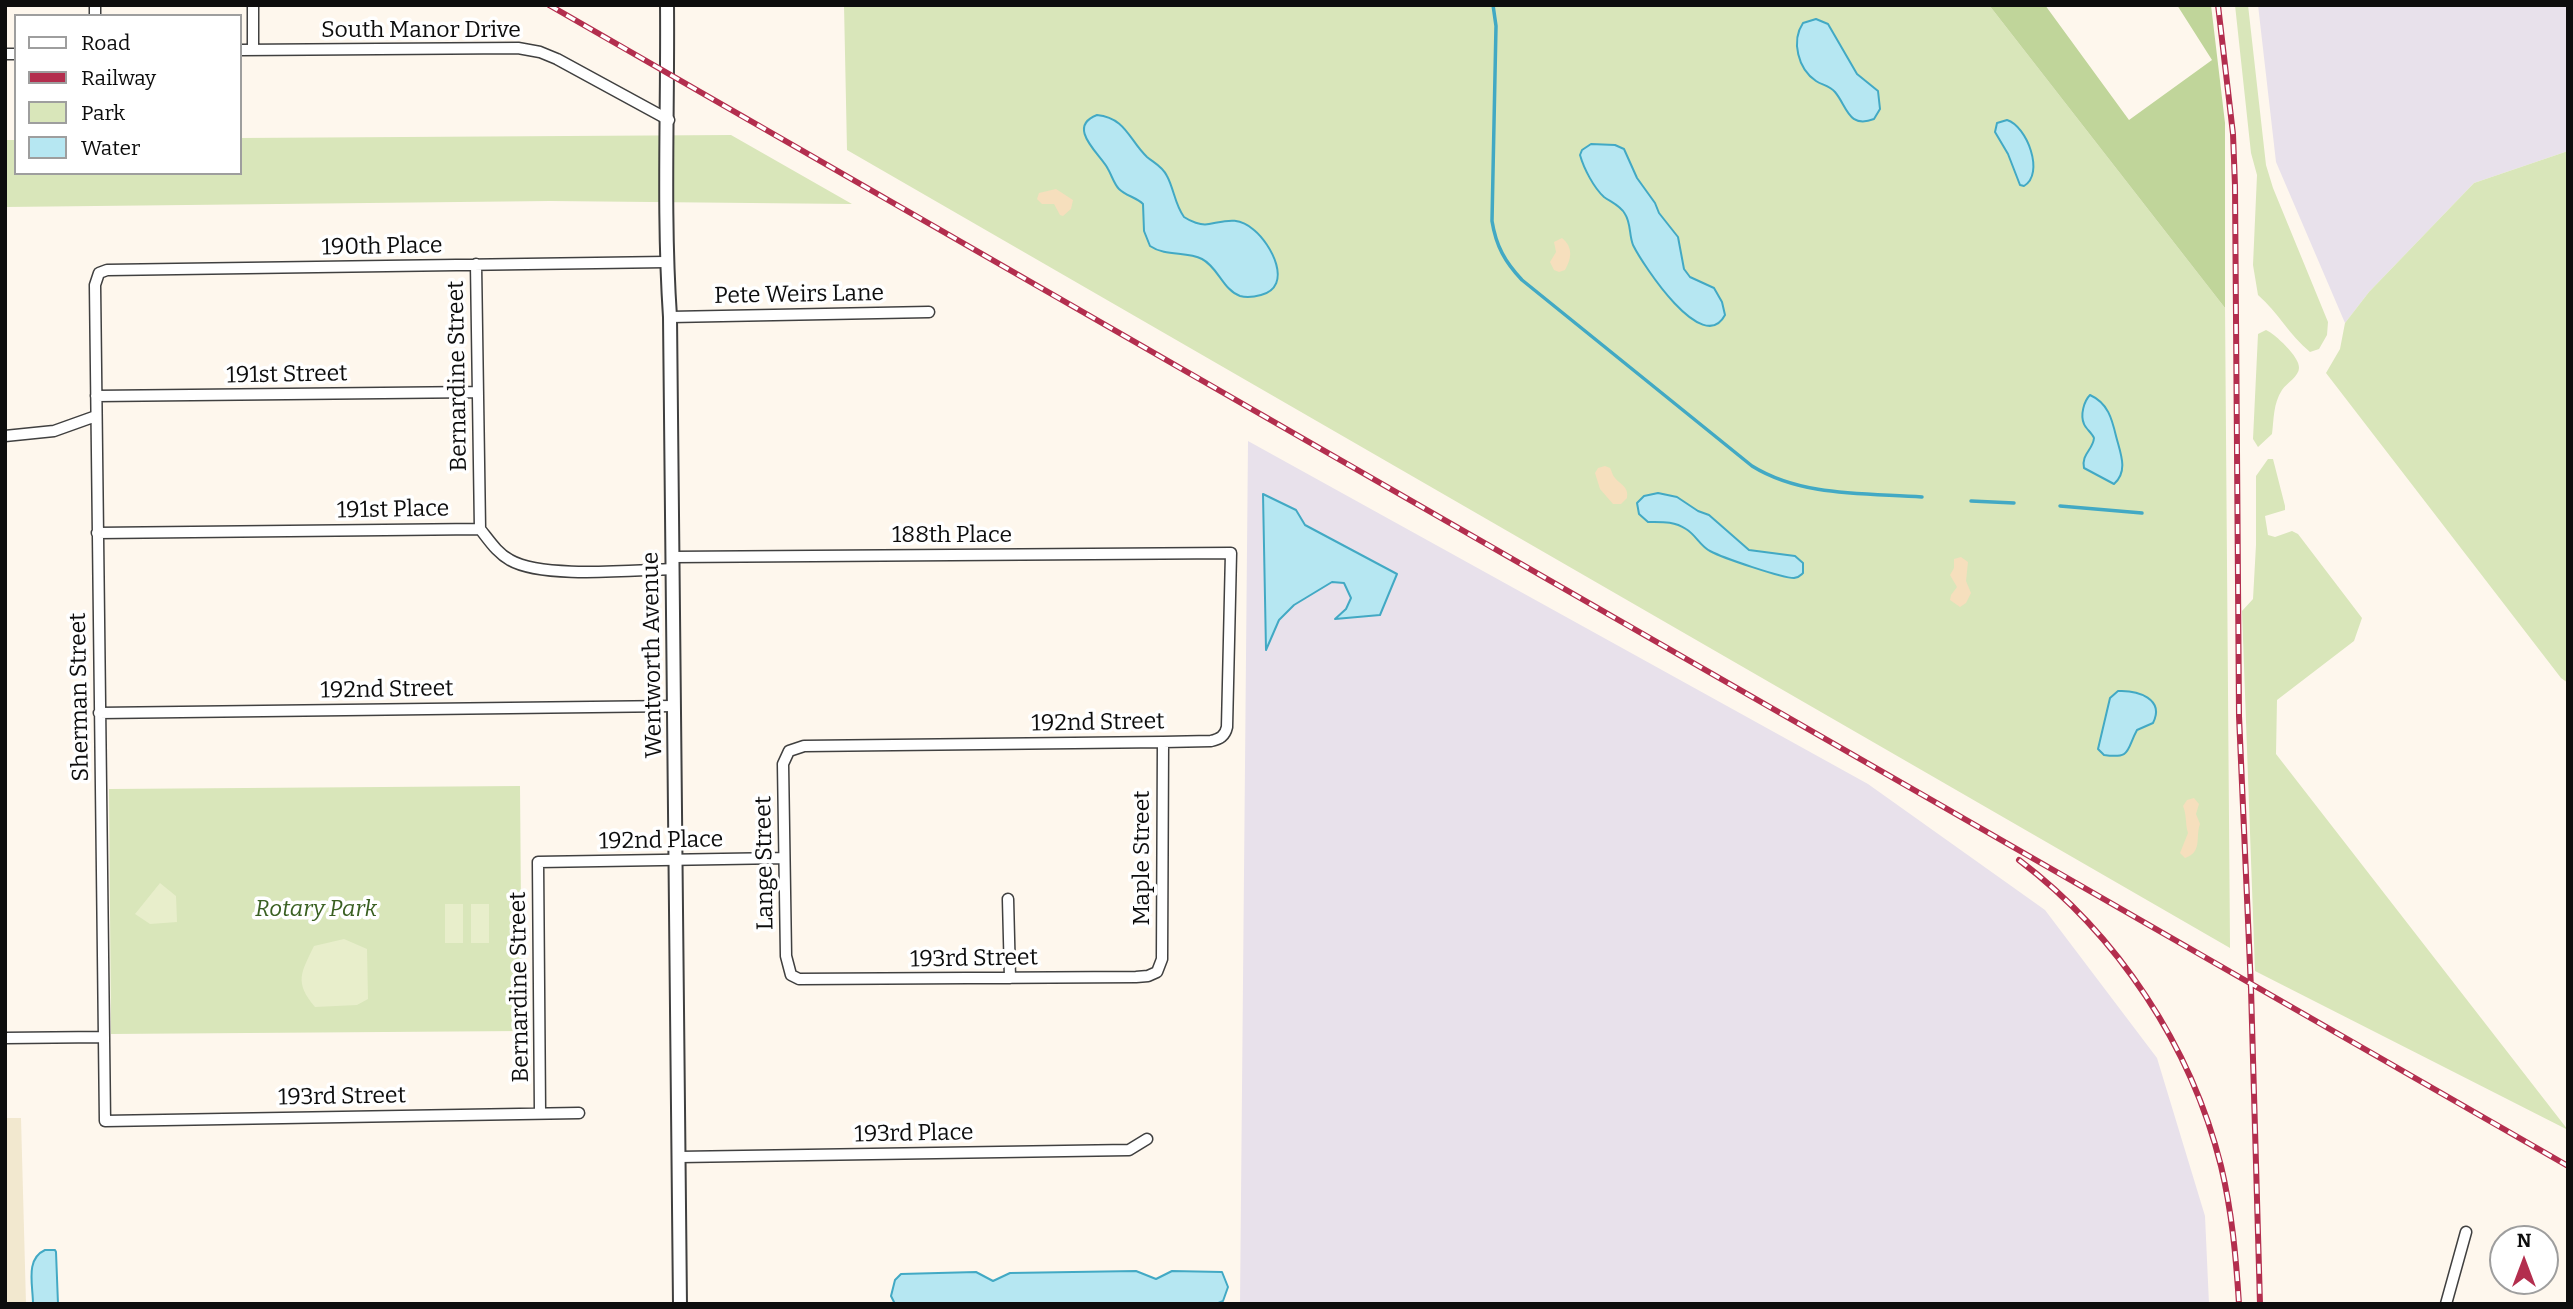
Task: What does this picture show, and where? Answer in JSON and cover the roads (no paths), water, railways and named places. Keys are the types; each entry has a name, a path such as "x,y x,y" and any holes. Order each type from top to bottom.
{"street":[{"path":"253,5 253,50"},
{"name":"Wentworth Avenue","path":"667,5 668,120 665,201 670,317 680,1304"},
{"name":"South Manor Drive","path":"242,50 518,48 540,52 557,59 668,120"},
{"name":"190th Place","path":"99,273 107,270 666,262"},
{"name":"Bernardine Street","path":"476,264 480,528"},
{"name":"Sherman Street","path":"99,273 94,290 105,1121"},
{"name":"Pete Weirs Lane","path":"670,317 929,312"},
{"name":"191st Street","path":"96,396 478,392"},
{"path":"5,436 54,431 96,416"},
{"name":"191st Place","path":"97,533 480,528 500,553 510,560 535,569 673,563"},
{"name":"188th Place","path":"673,563 1231,553"},
{"name":"192nd Street","path":"789,751 804,746 1211,741 1223,736 1226,732 1231,553"},
{"name":"192nd Street","path":"99,713 674,706"},
{"name":"Maple Street","path":"1157,972 1162,960 1163,742"},
{"name":"Lange Street","path":"789,751 783,764 786,956 791,975"},
{"name":"192nd Place","path":"538,862 784,858"},
{"name":"Bernardine Street","path":"538,862 540,1112"},
{"path":"1008,899 1010,978"},
{"name":"193rd Street","path":"791,975 810,980 1136,977 1157,972"},
{"path":"5,1038 103,1037"},
{"name":"193rd Street","path":"105,1121 579,1112"},
{"name":"193rd Place","path":"678,1157 1129,1150 1147,1139"},
{"path":"2446,1304 2466,1232"}],"water":[{"path":"1816,19 1828,24 1857,74 1878,91 1880,109 1874,119 1853,119 1833,90 1816,81 1805,69 1798,54 1797,38 1803,23"},
{"path":"1097,115 1115,120 1121,125 1147,157 1163,170 1184,217 1203,224 1237,221 1261,236 1272,254 1278,274 1271,290 1256,296 1240,296 1229,289 1202,259 1163,252 1150,246 1144,231 1143,204 1117,187 1085,134 1084,127 1088,120"},
{"path":"2007,120 2021,131 2031,151 2033,171 2024,186 2020,185 2008,154 1995,132 1997,123"},
{"path":"1591,144 1615,145 1624,149 1637,178 1678,237 1684,269 1690,277 1714,288 1722,302 1725,315 1715,325 1703,325 1689,317 1674,303 1648,270 1633,245 1625,214 1600,193 1584,166 1580,155 1582,150"},
{"path":"2090,395 2101,402 2111,418 2121,455 2121,473 2114,484 2084,468 2084,459 2094,438 2082,417 2084,404"},
{"path":"1658,493 1677,497 1709,515 1749,550 1795,556 1803,563 1803,573 1794,578 1752,567 1710,551 1681,526 1668,522 1648,522 1639,514 1637,503 1644,496"},
{"path":"1263,494 1296,510 1305,525 1397,574 1380,615 1335,619 1346,609 1351,598 1344,583 1332,582 1294,605 1279,620 1266,650"},
{"path":"2118,691 2134,692 2148,698 2156,715 2153,723 2137,730 2127,752 2119,756 2104,755 2098,749 2110,698"},
{"path":"45,1250 56,1252 58,1304 33,1304 32,1266 39,1254"},
{"path":"1136,1271 1156,1279 1172,1271 1222,1272 1228,1287 1223,1301 1216,1304 895,1304 891,1296 895,1280 901,1274 976,1272 993,1281 1010,1273"}],"waterway":[{"path":"1493,5 1496,26 1492,221 1506,260 1522,280 1752,466 1792,483 1834,492 1922,497"},
{"path":"1971,501 2014,503"},
{"path":"2060,506 2142,513"}],"railway":[{"path":"549,5 2568,1166"},
{"path":"2218,5 2233,134 2235,186 2239,716 2251,989 2260,1304"},
{"path":"2019,860 2055,890 2119,958 2146,996 2191,1078 2208,1121 2221,1166 2233,1235 2239,1304"}],"park label":[{"name":"Rotary Park","path":"316,910"}]}
